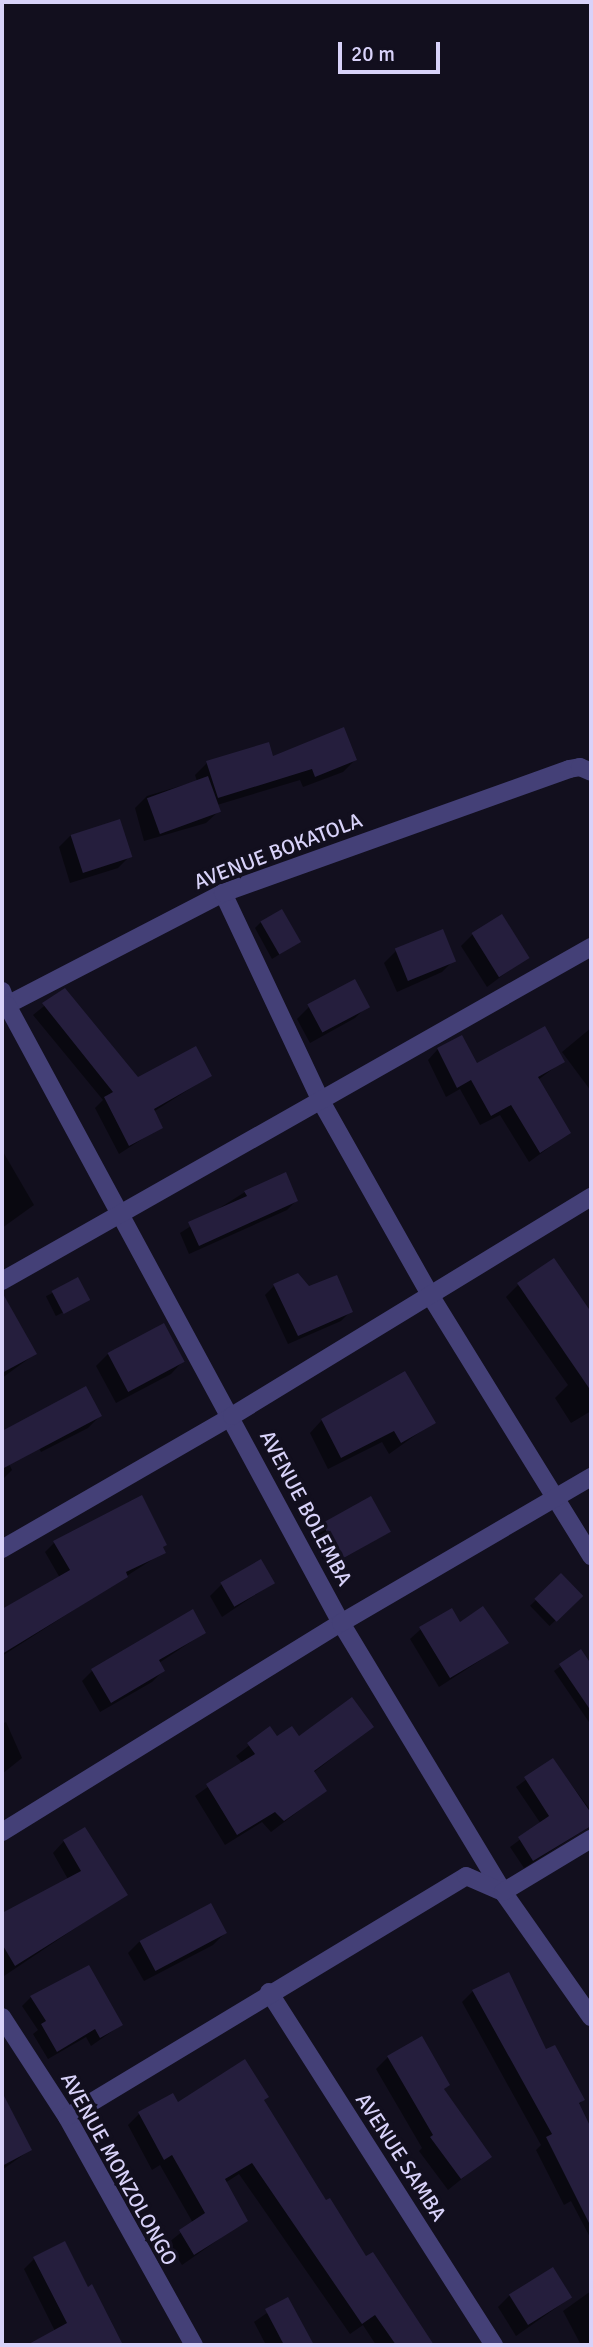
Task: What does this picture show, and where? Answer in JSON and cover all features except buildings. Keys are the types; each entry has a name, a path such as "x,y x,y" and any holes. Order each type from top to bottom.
{"street":[{"name":"AVENUE BOKATOLA","path":"4,1001 223,893 569,769 580,767 591,772"},
{"path":"223,893 322,1103 430,1295 591,1556"},
{"path":"2,1281 322,1103 591,947"},
{"name":"AVENUE BOLEMBA","path":"4,1001 119,1216 232,1416 341,1623 503,1892 591,2017"},
{"path":"2,1549 232,1416 591,1197"},
{"path":"2,1832 341,1623 591,1477"},
{"path":"67,2117 269,1993 466,1877 503,1892 591,1839"},
{"name":"AVENUE SAMBA","path":"269,1993 494,2345"},
{"name":"AVENUE MONZOLONGO","path":"2,2017 67,2117 194,2345"}]}
